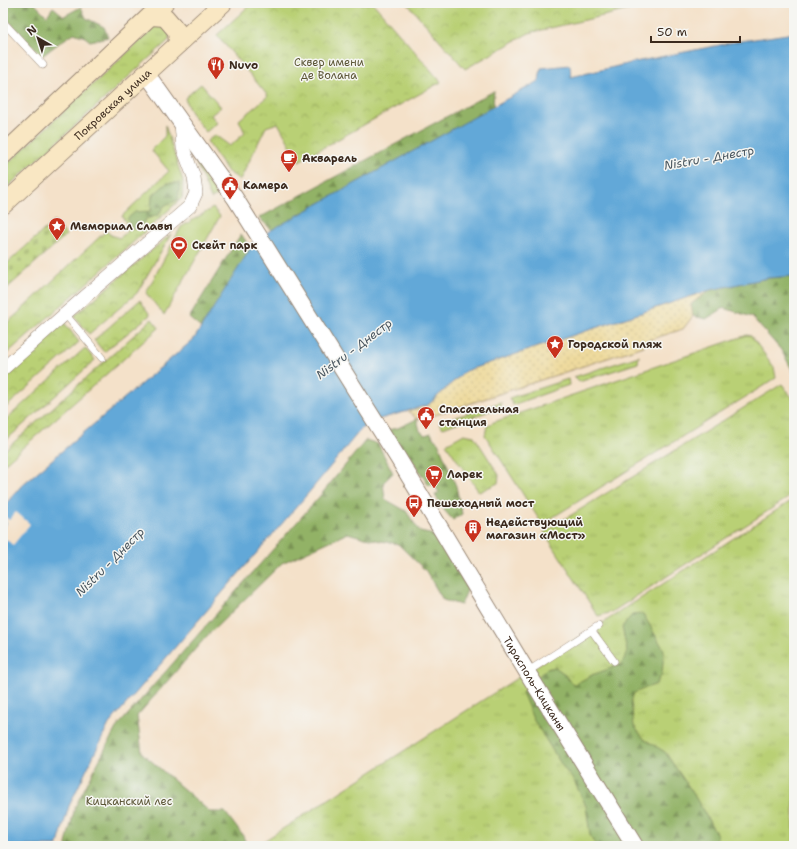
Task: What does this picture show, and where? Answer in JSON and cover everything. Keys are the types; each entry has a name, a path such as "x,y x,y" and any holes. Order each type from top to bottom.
{"main road":[{"path":"3,154 164,3"},
{"name":"Покровская улица","path":"3,205 222,3"},
{"path":"151,16 165,17 177,31 178,44"}],"street":[{"name":"Тирасполь-Кицканы","path":"146,73 235,198 398,458 634,846"},
{"path":"3,369 190,206 196,193 194,178 182,148 181,123"}],"lane":[{"path":"3,22 43,65"},
{"path":"65,314 102,358"},
{"path":"527,672 595,629 614,661"}],"green space":[{"path":"3,3 34,3 47,16 53,7 64,16 81,7 86,18 104,27 108,37 90,41 85,37 74,33 42,56 3,15"},
{"name":"Сквер имени де Волана","path":"252,3 373,3 441,82 299,161 278,123 266,127 240,180 227,171 207,141 215,135 230,146 245,133 239,120 268,96 217,35"},
{"path":"407,3 659,3 529,33 465,69"},
{"path":"161,25 170,32 169,40 3,191 3,168 156,26"},
{"path":"201,84 221,107 211,115 217,123 206,132 191,112 185,98"},
{"path":"494,91 493,107 272,230 259,218"},
{"path":"165,125 183,181 182,198 3,357 3,327 106,231 119,238 125,234 128,229 122,216 169,171 151,150 165,136"},
{"path":"191,150 221,194 211,199"},
{"path":"167,183 180,183 178,200 165,205 158,215 146,219 140,228 133,229 127,219 135,212 151,211 152,196"},
{"name":"Скейт парк","path":"213,208 220,216 164,315 146,293 181,227"},
{"path":"54,221 66,235 3,292 3,267"},
{"path":"171,234 137,293 89,334 74,316"},
{"path":"241,234 251,249 201,328 189,318"},
{"path":"794,276 794,373 781,350 752,317 724,308 706,319 693,316 690,305 710,290 768,278"},
{"path":"140,300 150,315 104,352 94,340"},
{"path":"152,319 159,328 3,465 3,452"},
{"path":"63,321 79,342 3,410 3,375"},
{"path":"747,335 751,336 774,367 776,378 542,524 485,435 487,426 494,422"},
{"path":"85,348 95,360 3,443 3,422"},
{"path":"639,356 638,363 579,382 574,377"},
{"path":"568,379 569,385 513,405 509,398"},
{"path":"782,384 794,400 794,494 612,612 598,616 544,532"},
{"path":"501,402 500,407 443,428 439,423"},
{"path":"417,419 420,431 425,435 431,433 434,439 438,442 456,486 462,514 453,520 444,510 435,495 439,492 433,484 429,486 407,452 402,454 387,430 398,428"},
{"path":"464,434 474,436 499,475 498,483 479,492 446,444"},
{"name":"Кицканский лес","path":"366,440 378,444 393,473 383,483 385,499 406,511 420,532 434,535 468,588 461,605 443,600 426,571 398,544 365,538 348,533 282,563 205,638 137,716 142,753 210,812 225,812 243,836 247,846 66,846 75,807 116,728 319,497"},
{"path":"794,499 794,846 256,846 598,626"},
{"path":"643,614 664,650 662,674 656,684 634,693 631,702 634,726 644,739 665,752 693,793 717,835 716,846 596,846 590,835 586,806 574,781 563,767 533,719 522,692 546,669 555,667 562,672 573,685 592,675 622,664 627,651 622,627 632,615"}],"sand":[{"name":"Городской пляж","path":"710,290 691,304 693,316 683,329 643,342 644,346 426,418 417,419 408,411 428,405 465,371"}],"water":[{"name":"Nistru - Днестр","path":"794,33 794,276 768,278 710,290 465,371 428,405 373,421 362,428 311,490 109,724 69,806 58,846 3,846 3,507 22,485 194,339 257,238 539,81 541,68 570,65 571,77 635,62 735,42"}],"pier":[{"path":"16,512 30,524 13,545 3,537 3,528 7,523 3,519 3,515 9,520"}],"place":[{"name":"Nuvo","path":"216,80"},
{"name":"Акварель","path":"289,173"},
{"name":"Камера","path":"230,200"},
{"name":"Мемориал Славы","path":"57,241"},
{"name":"Скейт парк","path":"179,260"},
{"name":"Городской пляж","path":"555,359"},
{"name":"Спасательная станция","path":"426,430"},
{"name":"Ларек","path":"434,489"},
{"name":"Пешеходный мост","path":"414,518"},
{"name":"Недействующий магазин «Мост»","path":"473,543"}]}
